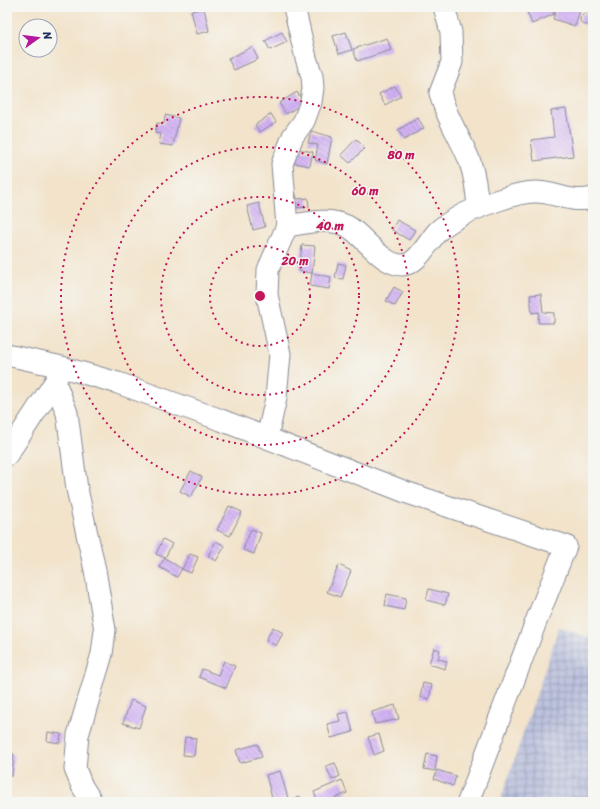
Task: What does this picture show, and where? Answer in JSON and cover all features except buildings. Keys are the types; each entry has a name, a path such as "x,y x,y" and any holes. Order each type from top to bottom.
{"street":[{"path":"267,438 276,398 280,354 268,294 268,270 287,226 282,164 293,136 304,121 311,102 313,88 312,76 306,58 294,7"},
{"path":"444,7 450,32 452,62 440,93 447,115 470,161 478,208"},
{"path":"287,226 331,221 348,226 382,256 398,264 404,265 413,261 437,232 448,223 478,208 513,196 534,192 578,200 593,198"},
{"path":"7,355 58,374 118,383 267,438 408,493 566,546 468,802"},
{"path":"7,455 58,374"},
{"path":"58,374 78,489 95,570 104,630 102,654 78,735 75,769 82,786 92,802"}],"shaded area":[{"path":"559,627 593,639 593,802 500,802"}]}
